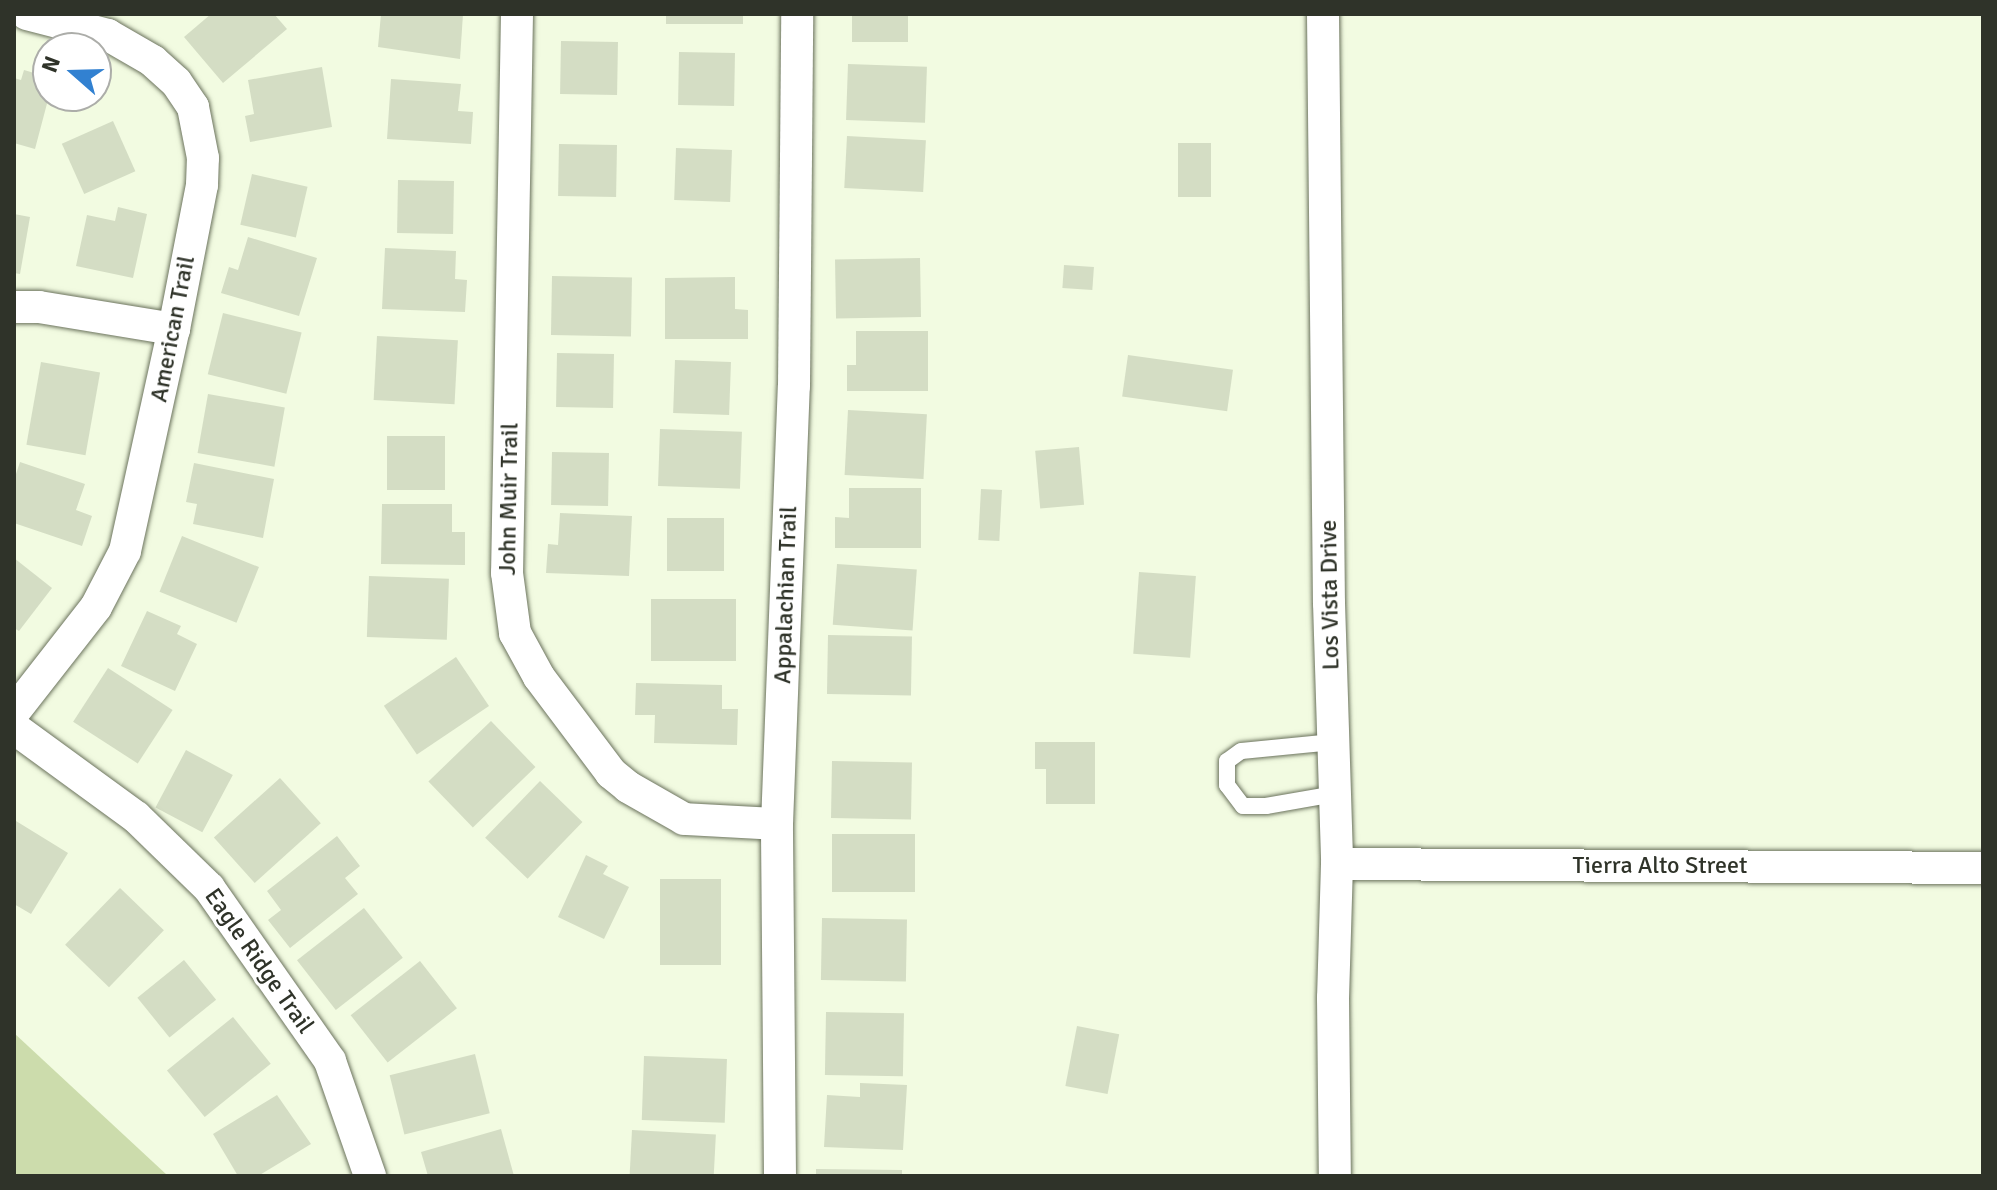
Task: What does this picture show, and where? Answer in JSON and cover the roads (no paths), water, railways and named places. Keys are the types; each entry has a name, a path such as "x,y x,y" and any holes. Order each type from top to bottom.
{"street":[{"name":"American Trail","path":"14,712 96,607 125,551 174,329 202,185 203,158 193,107 176,82 133,47 78,25 27,14"},
{"name":"John Muir Trail","path":"517,14 507,573 510,614 515,633 539,677 611,773 628,787 684,819 777,824"},
{"name":"Appalachian Trail","path":"780,1176 777,824 794,386 797,14"},
{"name":"Los Vista Drive","path":"1323,14 1337,864 1333,998 1335,1176"},
{"path":"14,307 39,307 174,329"},
{"name":"Eagle Ridge Trail","path":"14,728 136,817 209,888 330,1061 370,1176"},
{"name":"Tierra Alto Street","path":"1337,864 1983,868"}],"lane":[{"path":"1333,742 1241,751 1227,761 1227,785 1243,806 1266,806 1334,794"}]}
